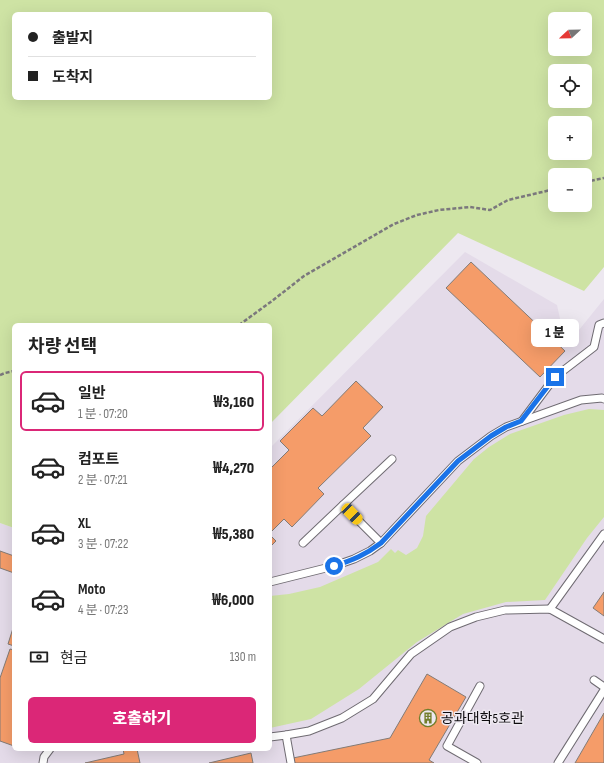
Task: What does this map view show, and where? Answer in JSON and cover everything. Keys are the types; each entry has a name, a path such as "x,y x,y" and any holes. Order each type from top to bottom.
{"lane":[{"path":"521,421 555,377 594,347 599,325 604,322"},
{"path":"272,582 334,566 354,559 370,551 381,543 458,461 491,436 506,427 581,400 604,399"},
{"path":"303,543 392,459"},
{"path":"343,505 381,543"},
{"path":"550,610 604,534"},
{"path":"272,737 310,730 342,718 373,699 411,654 450,627 476,617 505,610 550,610 604,639"},
{"path":"558,763 604,688 594,680"},
{"path":"477,763 447,746 480,686"},
{"path":"286,735 290,763"},
{"path":"43,763 44,758 49,751"}],"path":[{"path":"592,181 604,178"},
{"path":"242,323 304,276 394,224 417,215 439,210 470,207 490,210 508,200 548,191"},
{"path":"0,375 12,371"}],"shaded area":[{"path":"465,252 557,305 566,346 604,299 604,763 0,763 0,523 12,527 12,751 272,751 272,446"}],"green space":[{"path":"0,0 604,0 604,267 584,291 458,233 272,422 272,323 12,323 12,527 0,523"},
{"path":"589,409 604,410 604,517 587,538 545,600 506,602 463,614 417,642 359,689 311,719 272,728 272,596 289,594 320,587 378,562 391,549 395,553 398,550 406,555 417,548 423,536 426,516 474,459 489,447 510,434 564,415"}],"building":[{"path":"471,262 565,351 540,377 446,288"},
{"path":"356,381 383,407 363,428 371,436 318,488 324,494 292,527 284,519 272,531 272,467 289,450 280,441 313,408 322,416"},
{"path":"272,537 276,541 272,545"},
{"path":"0,551 12,555 12,572 0,568"},
{"path":"604,592 604,616 593,608"},
{"path":"12,631 12,645 8,644"},
{"path":"10,649 12,650 12,745 0,741 0,678"},
{"name":"공과대학5호관","path":"427,674 466,697 429,760 434,763 294,763 293,758 390,738"},
{"path":"604,713 604,763 575,763"},
{"path":"123,751 137,751 140,763 85,763 124,754"},
{"path":"251,753 253,763 209,763"}],"place":[{"name":"공과대학5호관","path":"428,718"}],"route":[{"path":"334,566 354,559 370,551 381,543 458,461 491,436 506,427 521,421 555,377"}]}
